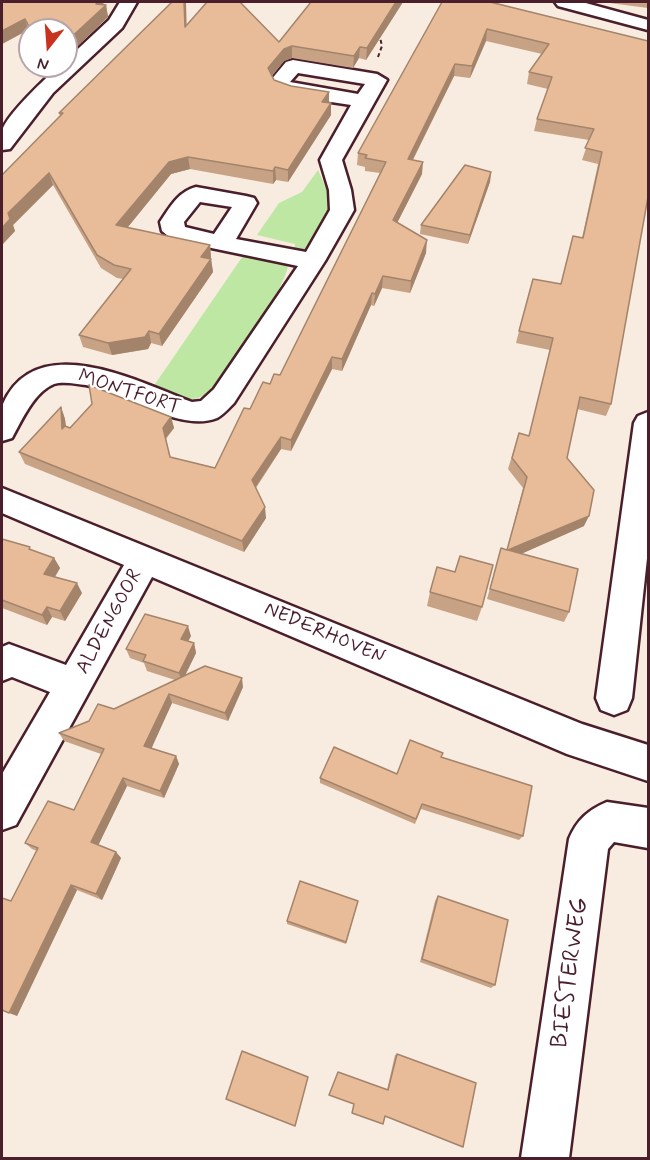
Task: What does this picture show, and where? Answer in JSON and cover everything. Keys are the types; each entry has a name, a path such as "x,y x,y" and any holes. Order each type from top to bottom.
{"street":[{"path":"2,144 57,77 113,27 127,11 129,2"},
{"path":"564,2 648,25"},
{"path":"363,102 292,90 282,86 279,81 293,66 364,78"},
{"name":"MONTFORT","path":"2,430 15,405 44,377 65,373 86,375 190,412 208,410 224,396 313,261 342,210 340,190 331,160 377,80 364,78"},
{"path":"221,243 313,261"},
{"path":"614,698 648,423"},
{"name":"NEDERHOVEN","path":"2,500 580,741 648,763"},
{"name":"ALDENGOOR","path":"2,811 146,559"},
{"name":"ALDENGOOR","path":"2,665 9,660 75,685"},
{"name":"BIESTERWEG","path":"545,1158 589,839 607,822 641,826"}],"path":[{"path":"364,78 381,53 380,33"}],"green space":[{"path":"318,170 335,208 316,245 294,254 295,244 257,235 279,203 302,192"},
{"path":"247,250 283,260 288,264 286,274 271,305 230,372 213,390 194,399 176,398 151,390"}],"building":[{"path":"2,2 97,2 96,4 106,5 78,31 78,18 18,18 18,23 2,31"},
{"path":"172,2 184,2 185,27 207,2 240,2 279,42 311,2 396,2 367,48 360,47 354,56 292,46 284,49 268,68 274,80 291,86 329,92 322,102 331,103 288,170 275,167 273,171 188,157 169,162 116,225 210,245 201,257 211,259 159,334 149,331 145,337 108,343 79,335 131,269 114,265 97,255 49,173 8,213 10,219 2,228 2,175 63,113 59,113"},
{"path":"442,2 490,2 648,41 648,197 611,404 580,397 567,458 594,490 589,516 508,550 578,569 569,612 490,589 501,548 507,550 527,477 512,458 519,433 529,436 553,338 519,331 533,279 561,284 573,236 583,238 602,152 585,148 594,129 537,119 552,77 529,72 549,44 487,29 472,66 455,64 408,159 423,162 393,220 427,240 411,281 383,276 375,294 372,293 342,359 332,357 291,440 281,437 252,480 265,507 242,541 19,452 61,407 62,429 65,426 70,428 92,404 89,385 171,417 163,428 170,457 215,468 244,408 250,409 263,382 270,384 274,374 280,375 386,162 365,158 367,155 358,153"},
{"path":"465,165 491,172 470,235 421,225"},
{"path":"2,539 30,547 29,549 54,558 44,574 77,583 60,611 47,607 42,615 2,600"},
{"path":"460,556 493,565 482,607 430,592 437,567 455,572"},
{"path":"145,614 188,626 181,639 194,643 179,673 143,661 146,655 126,649"},
{"path":"205,666 242,678 225,713 169,694 144,746 176,756 160,791 123,778 91,842 116,852 96,894 71,885 9,1013 2,1010 2,898 11,901 38,848 25,843 48,801 74,810 104,749 59,733 89,721 98,704 114,709"},
{"path":"410,740 443,753 441,757 532,786 523,836 422,804 416,819 320,778 334,747 397,774"},
{"path":"300,881 358,901 346,942 287,921"},
{"path":"438,896 508,920 495,985 422,959"},
{"path":"242,1051 308,1077 295,1126 226,1099"},
{"path":"397,1054 476,1083 463,1147 385,1116 383,1124 352,1113 354,1104 329,1095 338,1072 388,1090"}]}
